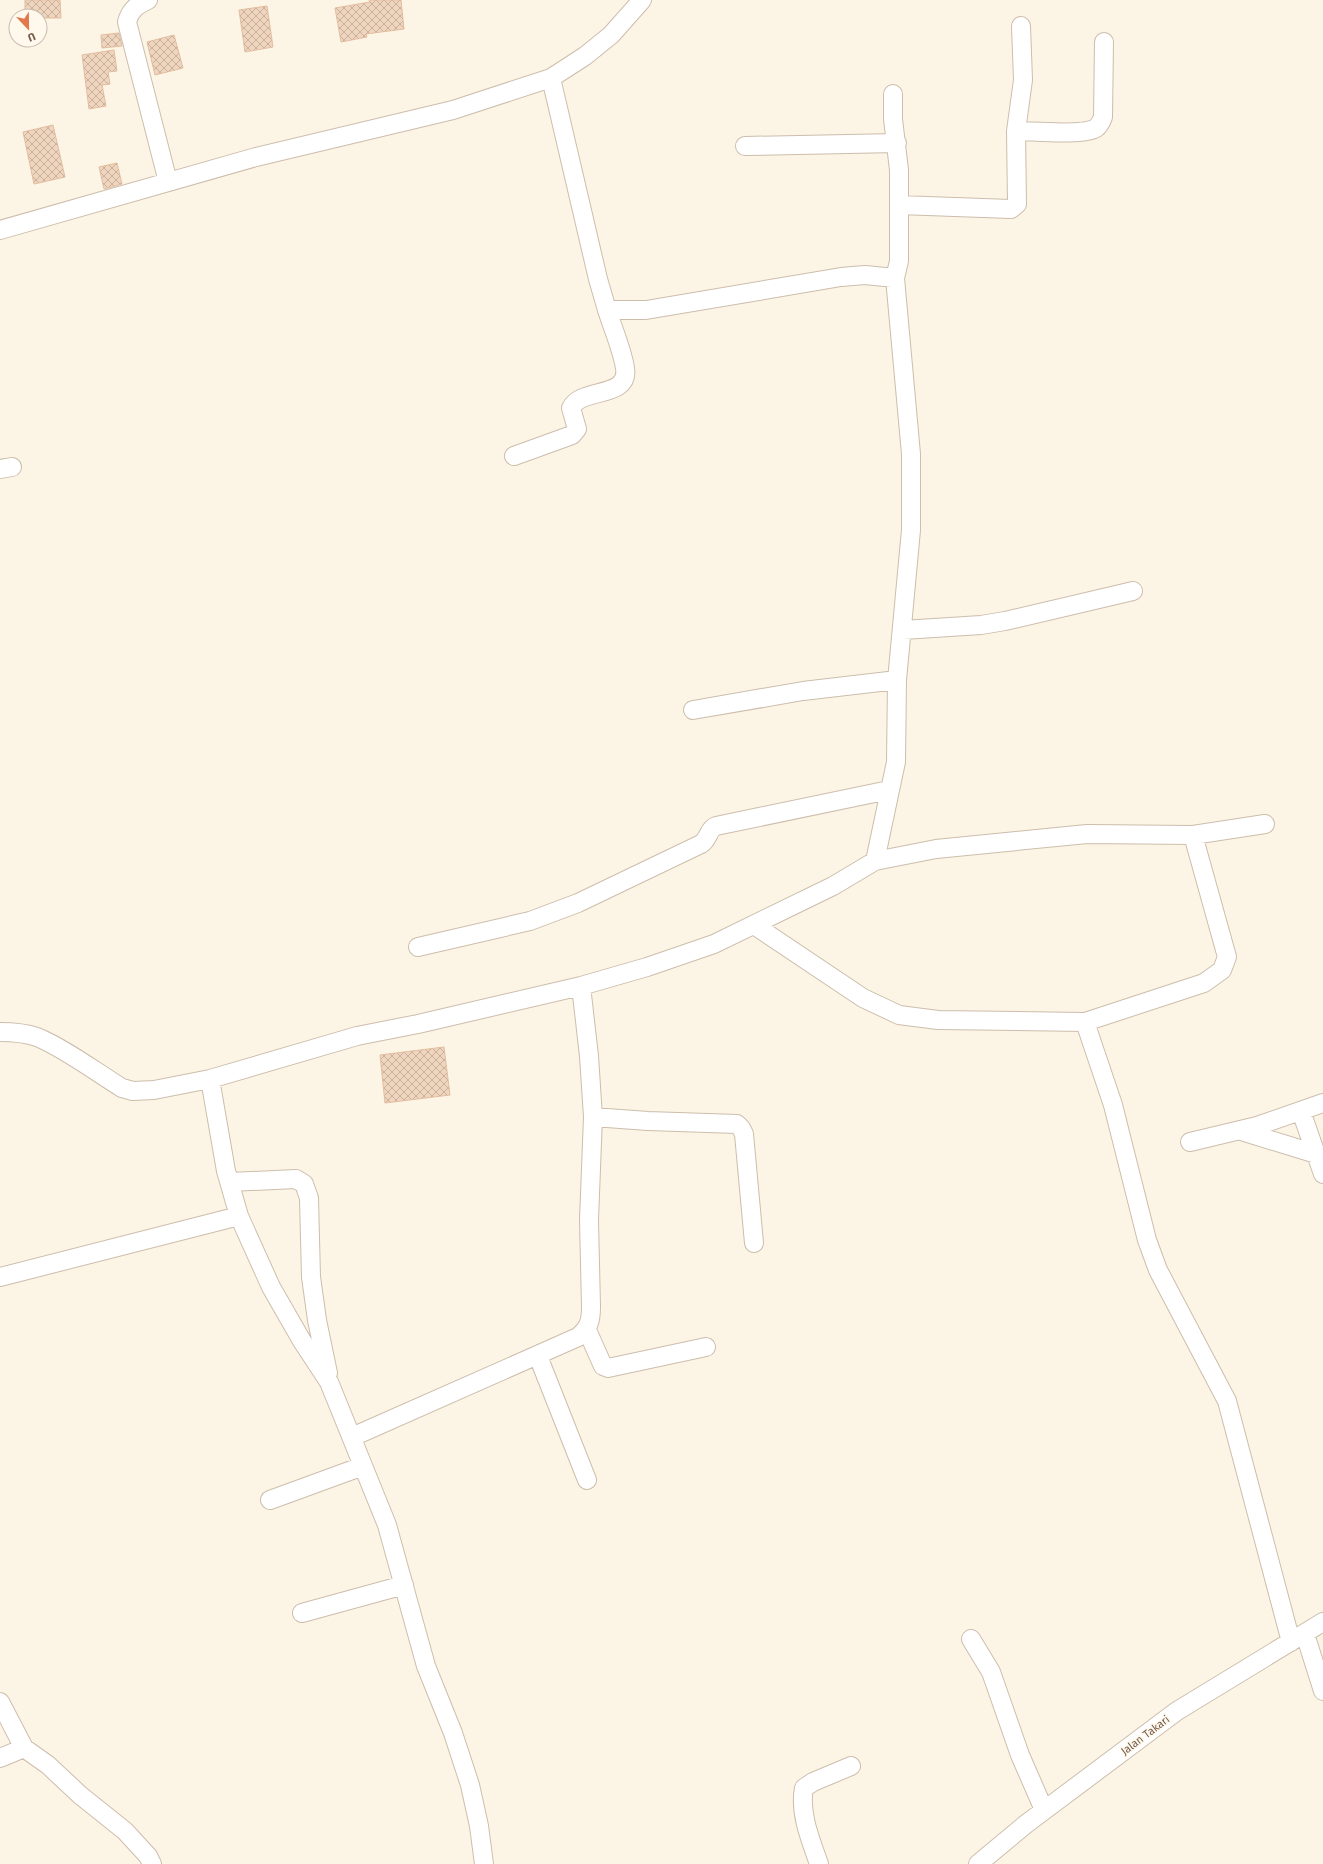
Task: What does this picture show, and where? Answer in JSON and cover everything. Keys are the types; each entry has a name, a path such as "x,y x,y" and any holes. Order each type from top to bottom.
{"street":[{"path":"148,0 137,5 128,16 127,22 168,182"},
{"path":"0,230 256,157 453,110 551,78 584,56 611,35 642,0"},
{"path":"899,205 1014,208 1017,204 1016,131 1023,80 1022,26"},
{"path":"1016,131 1081,132 1095,128 1100,124 1102,117 1104,42"},
{"path":"514,456 572,436 577,428 571,408 576,400 615,388 623,381 625,369 598,279 551,78"},
{"path":"875,862 896,762 897,680 903,630 911,530 911,454 895,278 899,261 899,205 897,143 893,119 893,94"},
{"path":"746,146 897,143"},
{"path":"607,310 646,310 841,277 865,275 895,278"},
{"path":"903,630 981,625 1005,621 1133,591"},
{"path":"693,710 803,691 897,680"},
{"path":"418,947 530,921 578,903 702,844 707,839 713,827 716,826 889,790"},
{"path":"0,1032 19,1033 36,1037 49,1043 122,1088 133,1091 154,1090 210,1080 357,1036 418,1024 581,986 714,944 833,886 875,862 936,849 1087,834 1193,835 1265,824"},
{"path":"754,925 863,998 899,1015 938,1020 1084,1022 1204,983 1222,970 1227,957 1193,835"},
{"path":"352,1437 538,1356 578,1337 587,1330 591,1322 589,1220 593,1117 589,1056 581,986"},
{"path":"1084,1022 1113,1105 1147,1240 1158,1270 1227,1401 1298,1638 1323,1691"},
{"path":"210,1080 218,1133 239,1216 271,1287 302,1341 330,1382"},
{"path":"1190,1142 1241,1131 1323,1103"},
{"path":"1301,1111 1323,1174"},
{"path":"593,1117 648,1121 737,1124 744,1134 754,1243"},
{"path":"1241,1131 1316,1154"},
{"path":"230,1182 296,1179 304,1184 309,1198 311,1277 317,1320 330,1382 387,1525 426,1666 453,1733 470,1785 479,1826 484,1864"},
{"path":"0,1277 239,1216"},
{"path":"587,1330 603,1366 608,1368 706,1347"},
{"path":"538,1356 588,1480"},
{"path":"270,1500 363,1466"},
{"path":"302,1614 404,1585"},
{"name":"Jalan Takari","path":"978,1864 1044,1810 1177,1711 1323,1622"},
{"path":"971,1639 991,1672 1020,1755 1044,1810"},
{"path":"0,1702 24,1748 48,1765 80,1795 125,1831 148,1856 152,1864"},
{"path":"0,1758 24,1748"},
{"path":"819,1864 806,1820 802,1797 804,1788 813,1782 852,1766"}],"building":[{"path":"25,0 60,0 61,18 48,18 48,8 25,8"},
{"path":"369,0 401,0 404,29 366,34 367,37 341,42 335,8 370,2"},
{"path":"267,6 273,47 245,52 239,10"},
{"path":"119,33 122,46 102,48 101,35"},
{"path":"174,35 183,68 155,75 147,42"},
{"path":"114,50 117,71 108,72 110,84 102,85 106,106 89,109 82,55"},
{"path":"53,125 65,177 34,184 23,132"},
{"path":"117,163 122,184 104,189 99,167"},
{"path":"444,1047 450,1095 385,1103 380,1055"}]}
